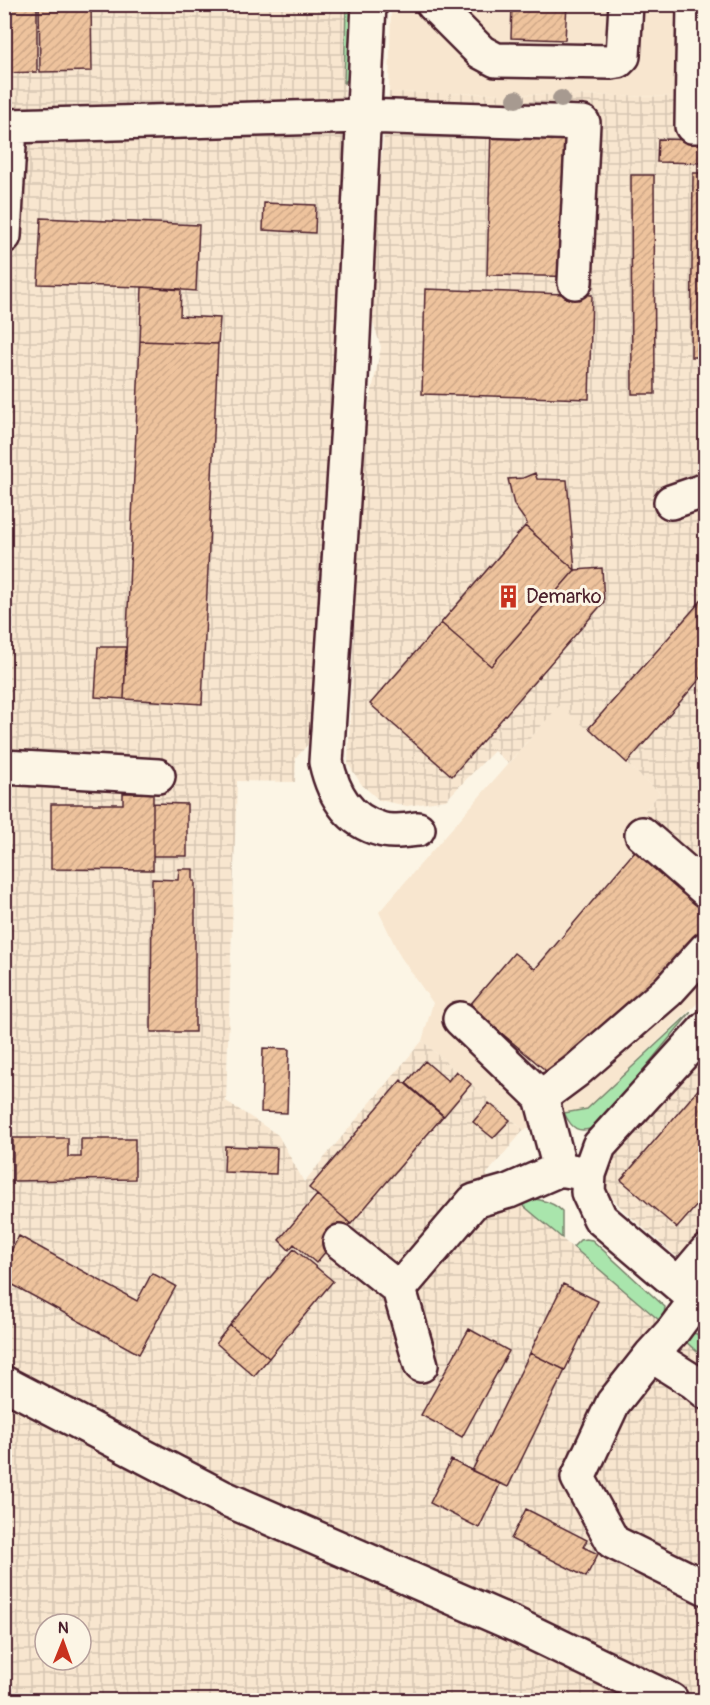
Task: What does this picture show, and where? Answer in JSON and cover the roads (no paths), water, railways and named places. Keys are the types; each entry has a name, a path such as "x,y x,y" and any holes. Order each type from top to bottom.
{"street":[{"path":"433,4 481,52 496,60 611,62 618,61 623,56 626,4"},
{"path":"694,4 692,126 705,126"},
{"path":"368,20 351,378 326,762 330,781 341,801 348,811 361,821 381,830 418,829"},
{"path":"4,236 8,126 362,116 583,123 575,282"},
{"path":"671,502 705,490"},
{"path":"4,766 158,776"},
{"path":"642,834 705,890"},
{"path":"541,1097 576,1071 668,991 705,949"},
{"path":"460,1018 541,1097 575,1171 600,1218 693,1297"},
{"path":"399,1289 474,1201 575,1171 705,1028"},
{"path":"340,1242 399,1289 421,1365"},
{"path":"705,1251 693,1297 673,1331 651,1354 613,1404 578,1478 613,1542 705,1587"},
{"path":"651,1354 694,1382 705,1392"},
{"path":"4,1383 224,1498 516,1625 670,1701"}],"place":[{"name":"Demarko","path":"508,596"}]}
